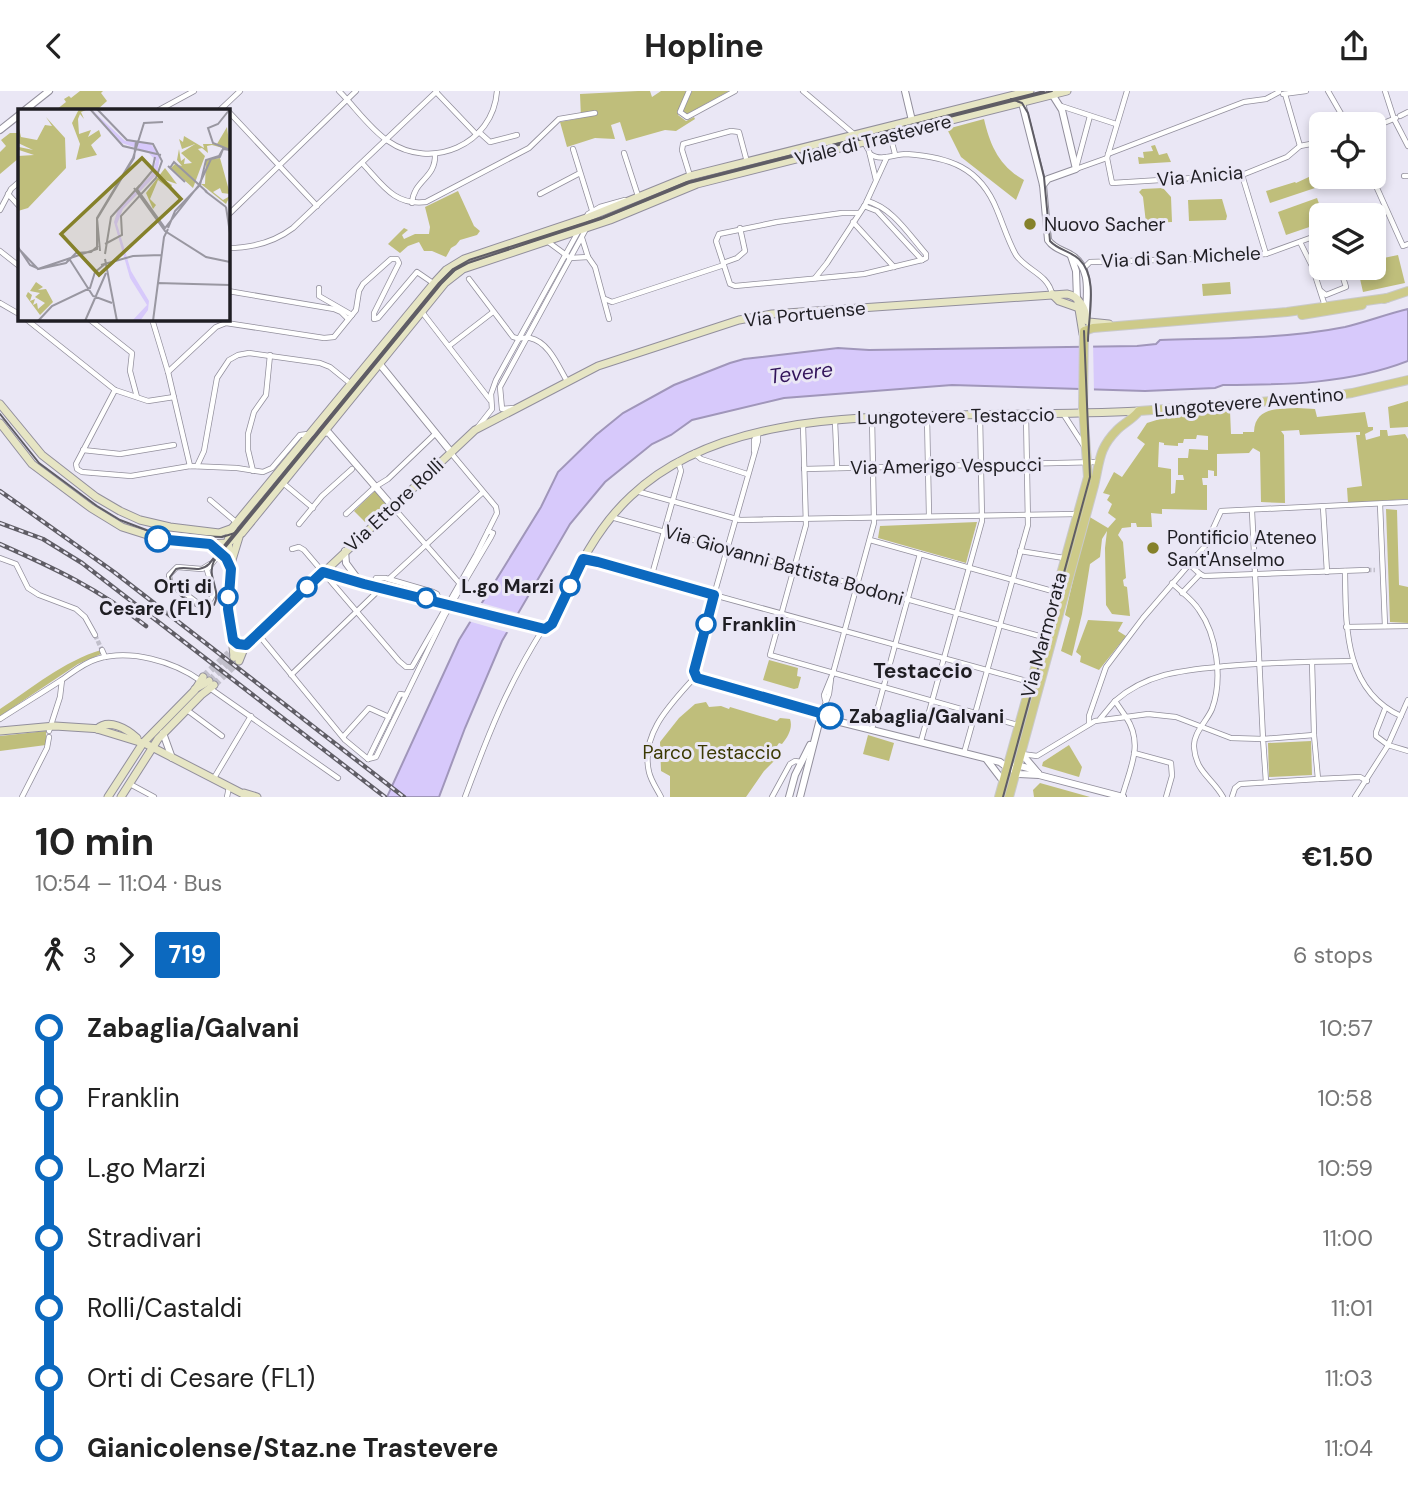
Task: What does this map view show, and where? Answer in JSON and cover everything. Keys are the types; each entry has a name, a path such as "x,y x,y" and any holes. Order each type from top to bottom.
{"main road":[{"name":"Viale di Trastevere","path":"583,231 692,186 890,135 913,125 1030,91"},
{"name":"Viale di Trastevere","path":"586,218 690,176 856,135 1022,103 1051,93 1067,91"},
{"path":"1007,97 1014,97 1022,103"},
{"path":"856,135 864,142"},
{"path":"246,645 233,640 228,609 231,569 228,536 235,525 446,270 460,261 586,218"},
{"path":"0,423 35,467 91,509 122,527 156,539 207,544 228,543 241,533 422,312 459,271 583,231"},
{"path":"1052,293 1059,301 1069,303 1083,317 1149,324 1326,309 1387,298 1408,291"},
{"name":"Via Portuense","path":"451,452 475,430 567,381 610,362 759,315 1052,293 1068,294 1083,317"},
{"path":"1083,317 1085,410 1088,452 1093,468"},
{"name":"Lungotevere Aventino","path":"1085,410 1139,411 1342,395 1408,380"},
{"path":"0,404 44,457 100,499 132,517 164,526 223,533 235,525"},
{"name":"Lungotevere Testaccio","path":"543,629 551,626 583,559 611,517 636,491 694,453 758,433 872,416 1063,414 1085,410"},
{"path":"1093,468 1112,436 1139,411"},
{"name":"Via Ettore Rolli","path":"233,640 234,655 451,452"},
{"path":"35,467 44,457"},
{"name":"Via Marmorata","path":"999,797 1003,781 1021,754 1093,468"},
{"path":"51,479 54,472 60,469"},
{"name":"Via Marmorata","path":"1009,797 1019,725 1065,558 1082,515"},
{"path":"215,532 228,543"},
{"path":"231,569 241,533"},
{"path":"207,544 228,560 231,569"},
{"path":"323,572 543,629"},
{"path":"108,797 141,741 207,683"},
{"path":"121,797 151,747 187,710 207,683"},
{"path":"0,731 94,729 141,741 214,779 257,797"},
{"path":"240,791 248,797"}],"street":[{"path":"26,109 50,91"},
{"path":"161,109 194,91"},
{"path":"225,109 240,91"},
{"path":"340,91 386,140 413,153 435,154 457,149 478,133 493,111 497,91"},
{"path":"229,214 356,91"},
{"path":"229,248 254,246 278,238 293,228 436,91 490,142 517,135"},
{"path":"689,91 680,111 685,117 735,91"},
{"path":"803,91 856,135"},
{"path":"905,91 913,125"},
{"path":"1107,156 1127,91"},
{"path":"1042,185 1048,179 1244,102 1266,99 1280,92 1306,91"},
{"path":"1328,91 1340,112"},
{"path":"1385,91 1408,146"},
{"path":"1280,92 1300,145"},
{"path":"1051,93 1060,106 1076,169"},
{"path":"1022,103 1042,185 1049,242 1055,248 1070,254 1084,269 1087,284 1083,317"},
{"path":"1060,106 1116,124"},
{"path":"1386,122 1408,112"},
{"path":"362,163 396,197 412,202 424,202 529,148 559,119 596,113"},
{"path":"229,115 317,206"},
{"path":"1076,169 1090,115"},
{"path":"0,130 18,116"},
{"path":"690,176 682,145 687,142 737,130 747,162"},
{"path":"890,135 895,154"},
{"path":"864,142 870,154 876,181"},
{"name":"Via Anicia","path":"1107,156 1112,183 1242,175 1287,157 1300,145 1309,144"},
{"path":"573,149 592,211"},
{"path":"475,430 493,408 494,385 583,231 586,218 592,211 636,197 624,153"},
{"path":"412,202 415,189 433,171 435,154"},
{"path":"870,154 876,157 895,154 946,160 962,166 975,176 993,199 1017,256 1046,280 1052,293"},
{"path":"814,278 827,263 865,204 887,157"},
{"path":"540,194 580,173"},
{"path":"1242,175 1266,254"},
{"path":"0,210 18,182"},
{"path":"1378,189 1403,246 1408,244"},
{"path":"8,194 18,205"},
{"path":"859,213 842,213 740,228 716,237 731,285 864,274 926,258 885,208 865,204"},
{"path":"865,204 878,212 922,260"},
{"path":"853,221 895,268"},
{"path":"605,299 612,302 738,257 746,250 740,228"},
{"path":"583,231 588,257 594,265 605,299 608,319"},
{"name":"Via di San Michele","path":"1084,269 1089,262 1194,260 1266,254 1309,239"},
{"path":"547,241 568,257 588,257"},
{"path":"1300,242 1309,260"},
{"path":"0,251 18,265"},
{"path":"1070,254 1076,271 1083,317"},
{"path":"495,421 502,409 500,387 568,257"},
{"path":"168,372 214,328 223,324 234,323 328,339 337,335 356,309 363,283 389,260 396,258 399,263 375,310 374,319 379,317 417,272 434,283"},
{"path":"469,279 513,337 533,339 547,348 567,381"},
{"path":"1316,280 1326,309"},
{"path":"1318,288 1324,295 1346,287 1344,280"},
{"path":"319,288 319,296 350,317"},
{"path":"229,291 334,309 350,317"},
{"path":"0,303 18,311"},
{"path":"422,312 492,401"},
{"path":"449,346 494,312"},
{"path":"27,320 115,390 150,401 174,397"},
{"path":"90,320 131,351 130,371 138,398"},
{"path":"152,320 168,372 190,466"},
{"path":"197,466 204,451 217,380 223,366 232,358 242,354 270,355 324,364 352,384"},
{"path":"253,471 247,436 252,416 266,395 270,355"},
{"path":"292,549 302,548 409,668 416,662 446,604 461,585 497,510 374,357"},
{"path":"481,387 500,387"},
{"path":"115,390 76,466 83,473 141,475 190,466 237,468 263,473 270,470 299,436 329,433 461,585"},
{"path":"489,413 530,401"},
{"path":"964,753 1028,525 1026,414"},
{"path":"1063,414 1088,452"},
{"path":"920,741 982,515 980,415"},
{"path":"789,797 799,765 823,716 824,695 832,676 870,540 874,518 872,416"},
{"path":"927,416 929,516"},
{"path":"835,421 837,468"},
{"path":"803,425 806,520 770,655 832,676 883,687 1019,725"},
{"path":"346,514 437,433"},
{"path":"695,677 694,671 758,433"},
{"path":"83,450 120,454 174,445"},
{"path":"694,453 701,459 747,474"},
{"path":"651,578 681,471 678,461"},
{"name":"Via Amerigo Vespucci","path":"804,469 1027,465 1093,468"},
{"path":"299,524 352,469"},
{"path":"282,483 313,507"},
{"path":"636,491 735,519 1082,515"},
{"path":"389,579 483,492"},
{"path":"210,500 235,525"},
{"path":"1089,724 1089,716 1097,700 1105,669 1172,583 1207,544 1221,511 1408,502"},
{"path":"1380,503 1385,627"},
{"path":"1323,506 1327,572"},
{"path":"1252,511 1266,782"},
{"name":"Via Giovanni Battista Bodoni","path":"611,517 1000,625"},
{"path":"870,540 1055,592"},
{"path":"207,574 200,569 177,567 169,575 170,582 198,604 205,606 211,602 214,595 207,574 210,564 228,543"},
{"path":"345,551 347,565 362,583"},
{"path":"1020,551 1065,558"},
{"path":"872,729 920,554"},
{"path":"0,558 16,564 24,583 32,591 78,611 95,635"},
{"path":"583,559 1031,682"},
{"path":"200,569 210,564"},
{"path":"1189,564 1204,576 1367,570"},
{"path":"1375,570 1383,569"},
{"path":"1345,571 1346,628 1353,661 1385,709 1401,716"},
{"path":"1182,593 1200,574"},
{"path":"368,759 376,757 445,615 446,604 433,591 389,579 377,578 372,586"},
{"path":"1172,583 1197,607 1208,626 1216,667 1215,698 1194,743 1203,774 1214,782 1223,797"},
{"path":"291,675 382,587"},
{"path":"1000,625 1043,638"},
{"path":"1346,628 1408,626"},
{"path":"465,797 490,729 508,690 543,629"},
{"path":"258,634 343,737 368,759"},
{"path":"102,650 105,657"},
{"path":"0,719 91,661 105,657 156,660 207,683 338,778"},
{"path":"1100,719 1115,701 1131,688 1175,671 1260,663 1353,661"},
{"path":"1312,662 1318,779"},
{"path":"695,677 823,716 1123,797 1134,753 1135,733 1115,701"},
{"path":"661,797 651,779 648,766 650,748 659,719 695,677"},
{"path":"22,797 47,748 62,679"},
{"path":"368,759 400,694 406,695"},
{"path":"1355,797 1388,745 1408,700"},
{"path":"343,737 369,708 388,717"},
{"path":"1385,709 1376,733 1378,739 1408,752"},
{"path":"187,710 222,736"},
{"path":"1021,754 1040,754 1100,719 1126,717 1164,715 1190,721 1235,739 1314,735"},
{"path":"214,779 251,716"},
{"path":"163,733 172,758"},
{"path":"800,797 814,737"},
{"path":"1134,753 1171,763 1172,776 1166,797"},
{"path":"1021,754 1039,775"},
{"path":"772,797 792,762 799,765 803,787"},
{"path":"989,762 1003,781"},
{"path":"1232,797 1234,788 1238,785 1360,777 1367,781"},
{"path":"129,784 153,797"},
{"path":"227,797 229,786"}],"green space":[{"path":"80,91 103,91 101,93 107,101 98,109 57,109 66,102 64,99 69,96 71,98"},
{"path":"650,91 652,97 661,91 686,91 678,115 686,121 694,117 695,119 676,131 665,130 626,141 620,122 611,125 615,139 595,138 567,147 560,122 581,118 580,94"},
{"path":"692,91 729,91 687,114 683,111"},
{"path":"984,119 997,154 1008,168 1024,180 1016,200 961,157 947,129"},
{"path":"10,133 18,133 18,159 0,174 0,152 6,146 1,140"},
{"path":"1155,145 1159,155 1167,153 1171,162 1139,164 1138,157 1144,158 1143,152 1153,151 1151,146"},
{"path":"1309,177 1309,189 1312,189 1270,203 1266,191"},
{"path":"1163,188 1171,197 1172,222 1146,223 1143,197 1139,192 1142,189"},
{"path":"458,191 474,226 480,231 477,235 460,240 446,257 432,251 424,251 419,242 400,253 388,244 404,228 408,230 402,235 404,239 415,234 429,234 425,207"},
{"path":"1317,198 1319,203 1309,203 1309,227 1286,235 1278,212"},
{"path":"1222,199 1226,220 1189,221 1188,200"},
{"path":"1398,255 1405,283 1363,292 1360,280 1386,280 1386,258"},
{"path":"1230,282 1231,294 1203,296 1202,284"},
{"path":"1408,401 1408,427 1390,428 1388,407"},
{"path":"1275,409 1315,409 1317,417 1365,412 1368,427 1373,427 1373,430 1365,434 1366,440 1380,436 1380,430 1387,430 1388,436 1405,434 1408,439 1408,499 1348,503 1347,488 1362,486 1356,435 1360,435 1360,432 1300,435 1299,430 1281,431 1284,435 1285,503 1261,502 1260,452 1253,448 1249,453 1217,454 1217,476 1214,476 1214,471 1208,470 1208,478 1202,478 1203,485 1207,485 1207,510 1162,509 1162,514 1151,513 1152,527 1137,527 1136,523 1131,523 1131,527 1122,528 1118,535 1123,542 1126,578 1123,580 1124,586 1127,587 1130,616 1112,614 1106,605 1107,531 1102,539 1100,557 1090,564 1072,656 1061,651 1070,618 1065,615 1088,516 1108,528 1116,519 1108,513 1112,504 1107,500 1110,495 1103,493 1114,472 1122,477 1145,444 1137,438 1147,423 1163,418 1230,411 1231,434 1243,434 1254,432 1258,418 1263,414","holes":["1197,435 1208,436 1208,450 1189,449 1188,458 1178,458 1178,475 1183,475 1184,480 1176,480 1175,493 1171,494 1171,469 1158,467 1159,442 1178,446 1184,439 1196,439"]},
{"path":"375,491 386,503 365,522 354,511"},
{"path":"1386,509 1397,510 1399,585 1408,587 1408,623 1390,622"},
{"path":"977,522 966,563 878,538 880,526"},
{"path":"1088,620 1123,622 1118,631 1126,636 1099,670 1080,662 1081,656 1076,652"},
{"path":"101,650 101,654 78,664 0,716 0,709 49,676 74,661"},
{"path":"769,660 798,668 797,676 801,677 798,688 763,680"},
{"name":"Parco Testaccio","path":"706,702 709,707 730,707 777,721 780,718 790,719 788,735 775,749 780,755 764,771 746,797 670,797 670,776 661,771 660,742 679,718 695,704"},
{"path":"46,731 46,745 0,751 0,736"},
{"path":"868,735 894,743 889,761 863,754"},
{"path":"1311,741 1312,775 1269,777 1268,743"},
{"path":"1069,745 1082,767 1079,777 1042,766 1043,762"},
{"path":"1040,783 1090,797 1034,797 1033,790"}],"water":[{"name":"Tevere","path":"1408,309 1408,361 1386,369 1340,379 1145,391 952,385 784,398 692,420 652,444 605,482 570,524 502,641 439,797 387,797 459,640 541,507 558,472 623,413 674,385 744,359 838,348 869,350 1137,346 1156,344 1160,340 1253,337 1322,331"}],"pier":[{"path":"1079,342 1093,342 1094,393 1079,392"},
{"path":"478,602 521,614 510,633 468,621"}],"tunnel":[{"path":"1367,570 1375,570"},
{"path":"95,635 102,650"},
{"path":"203,677 229,653"},
{"path":"209,681 234,657"},
{"path":"214,685 239,661"}],"tram line":[{"path":"1044,91 687,182 603,217 469,260 453,269 209,564 197,569 176,569 170,577 172,586 197,607 209,608 214,605 214,561 455,270 468,263 601,219 689,183 1052,91"},
{"path":"1011,99 1022,103 1028,113 1044,177 1050,241 1079,259 1089,276 1091,298 1088,341"},
{"path":"1003,797 1090,477 1084,331"},
{"path":"0,414 39,463 120,520 149,531 174,535 222,537 235,533"}],"railway":[{"path":"0,491 114,572 404,797"},
{"path":"0,523 43,539 82,563 385,797"},
{"path":"0,544 76,580 146,626"}],"bus line":[{"name":"719","path":"158,539 210,544 226,558 231,569 228,609 233,640 246,645 323,572 545,629 552,624 583,559 598,562 714,595 694,671 697,678 830,716"}],"place":[{"name":"Nuovo Sacher","path":"1030,224"},
{"name":"Pontificio Ateneo Sant'Anselmo","path":"1153,548"},
{"name":"L.go Marzi","path":"570,586"},
{"name":"Orti di Cesare (FL1)","path":"228,597"},
{"name":"Franklin","path":"706,624"},
{"name":"Zabaglia/Galvani","path":"830,716"}],"district":[{"name":"Testaccio","path":"923,671"}]}
